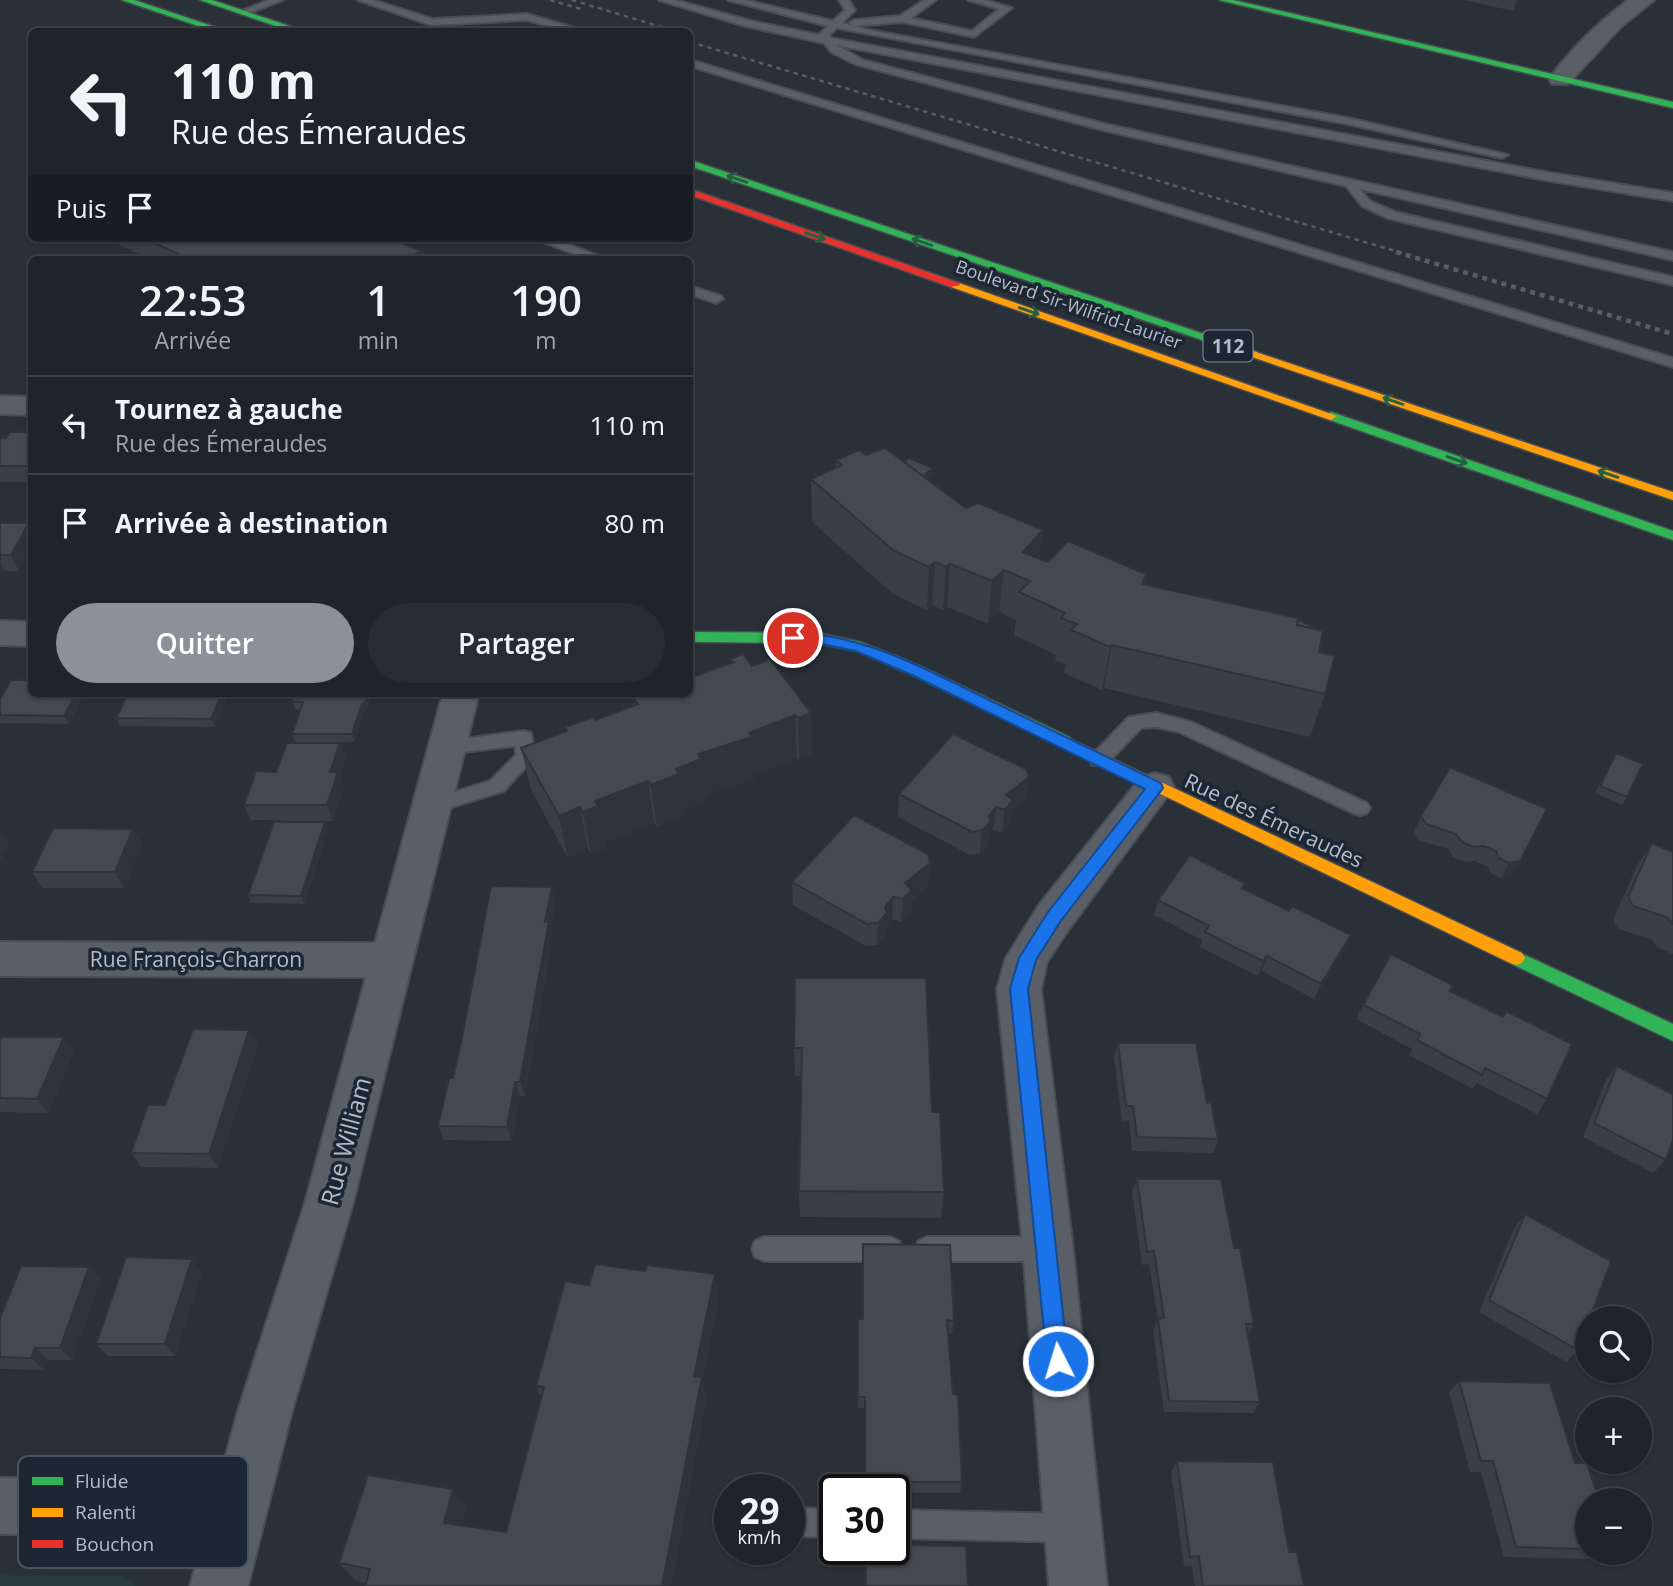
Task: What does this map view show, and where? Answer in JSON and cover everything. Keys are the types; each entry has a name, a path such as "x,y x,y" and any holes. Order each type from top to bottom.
{"main road":[{"path":"126,0 214,28"},
{"path":"204,0 291,28"},
{"path":"1223,0 1673,105"},
{"name":"Boulevard Sir-Wilfrid-Laurier","path":"693,164 1673,496"},
{"name":"Boulevard Sir-Wilfrid-Laurier","path":"693,193 1673,536"},
{"name":"Rue des Émeraudes","path":"693,637 817,638 860,647 917,671 1155,788 1673,1033"}],"street":[{"path":"1560,79 1618,18 1644,0"},
{"path":"0,405 28,406"},
{"path":"0,634 28,634"},
{"name":"Rue William","path":"248,1477 263,1418 329,1203 460,697"},
{"path":"1079,1586 1048,1249 1019,989 1027,958 1054,917 1155,788"},
{"name":"Rue François-Charron","path":"0,959 392,960"},
{"path":"0,1506 18,1506"},
{"name":"Rue William","path":"219,1586 224,1568"}],"lane":[{"path":"244,12 278,0"},
{"path":"363,0 441,27 527,16 569,28"},
{"path":"664,0 749,24 825,40 1551,177 1673,197"},
{"path":"733,0 832,25 1461,145 1633,189"},
{"path":"844,0 850,10 825,32 825,40 835,50 859,62 1103,128 1673,256"},
{"path":"903,19 931,0"},
{"path":"832,25 903,19 974,34 1007,8 973,0"},
{"path":"693,64 1673,363"},
{"path":"1455,158 1461,145"},
{"path":"1351,182 1358,197 1367,205 1391,215 1673,281"},
{"path":"550,242 592,256"},
{"path":"693,291 716,299"},
{"path":"1099,760 1136,722 1156,720 1184,727 1360,808"},
{"path":"432,806 497,786 526,757 524,738 447,747"},
{"path":"764,1248 1048,1249"},
{"path":"910,1524 1072,1528"}],"green space":[{"path":"0,1575 124,1576 136,1586 0,1586"}],"building":[{"path":"152,242 399,242 421,251 412,256 182,256"},
{"path":"10,432 28,432 28,466 0,466 0,438 6,438"},
{"path":"885,448 966,508 978,503 1043,530 1023,552 1048,562 1068,541 1146,574 1142,584 1298,618 1297,625 1323,631 1319,652 1335,656 1325,694 1112,645 1110,647 1071,630 1077,624 1061,618 1065,613 1019,592 1030,581 1004,570 992,581 950,564 946,567 935,562 929,567 894,551 811,479 842,465 836,460 859,450 866,455"},
{"path":"909,458 933,468 923,476 904,462"},
{"path":"0,523 28,523 11,555 0,555"},
{"path":"1298,620 1312,626 1310,628 1297,625"},
{"path":"743,654 752,666 770,659 811,713 798,718 795,715 749,733 752,737 698,754 701,759 676,769 679,774 651,785 648,781 595,801 598,806 583,812 580,807 559,816 521,748 567,731 565,727 593,717 595,720 638,704 634,699 639,697 693,697 693,677 733,662 730,659"},
{"path":"11,680 28,680 28,697 74,697 64,716 0,715 0,699"},
{"path":"126,697 220,697 211,719 116,718"},
{"path":"294,697 367,697 352,734 292,734 303,702 292,701"},
{"path":"953,734 1026,769 1029,777 1006,795 1013,800 1005,810 996,807 989,816 991,822 982,830 972,832 899,794"},
{"path":"287,743 340,743 330,772 338,772 327,805 244,805 256,771 276,772"},
{"path":"1616,753 1643,764 1627,797 1600,786"},
{"path":"1450,767 1547,809 1520,861 1509,863 1499,858 1496,851 1484,846 1473,847 1461,841 1456,834 1426,824 1421,816"},
{"path":"854,815 928,854 930,863 905,883 912,890 903,899 893,897 885,907 887,913 878,923 867,924 792,882"},
{"path":"274,822 325,822 301,896 248,895"},
{"path":"53,828 133,829 115,872 32,872"},
{"path":"1652,843 1673,852 1673,924 1666,917 1633,906 1628,897"},
{"path":"1190,855 1245,883 1242,888 1289,911 1292,906 1351,935 1321,984 1267,956 1263,961 1234,947 1205,932 1209,926 1158,900"},
{"path":"491,886 552,887 545,922 549,921 520,1082 515,1082 507,1127 438,1126 449,1078 453,1078"},
{"path":"1391,954 1453,985 1450,991 1503,1017 1506,1011 1572,1044 1547,1099 1485,1068 1482,1075 1417,1040 1420,1034 1363,1005"},
{"path":"795,978 926,978 932,1112 940,1112 944,1192 799,1191 802,1048 794,1048"},
{"path":"193,1029 249,1030 209,1154 131,1153 148,1105 165,1105"},
{"path":"0,1037 64,1037 37,1099 0,1098"},
{"path":"1118,1043 1196,1043 1207,1103 1211,1102 1218,1139 1137,1137 1133,1106 1126,1106"},
{"path":"1617,1066 1673,1094 1673,1140 1666,1160 1594,1123"},
{"path":"1137,1179 1221,1179 1234,1248 1240,1248 1254,1324 1246,1324 1260,1402 1169,1401 1158,1319 1164,1318 1154,1251 1147,1252"},
{"path":"1525,1214 1611,1261 1594,1306 1575,1306 1575,1348 1489,1300"},
{"path":"863,1244 950,1245 954,1321 947,1320 953,1394 958,1395 962,1482 910,1482 910,1474 865,1474 865,1397 858,1397 858,1319 863,1319"},
{"path":"126,1257 192,1259 165,1344 96,1344"},
{"path":"595,1264 645,1271 647,1265 715,1274 694,1377 702,1377 662,1586 365,1586 370,1569 339,1563 368,1475 453,1489 444,1523 506,1532 544,1387 536,1386 565,1281 589,1285"},
{"path":"21,1266 89,1267 60,1348 35,1348 31,1358 0,1357 0,1318"},
{"path":"1459,1381 1550,1383 1575,1463 1575,1474 1591,1474 1595,1488 1575,1488 1575,1549 1516,1547 1493,1461 1481,1461"},
{"path":"1177,1461 1273,1462 1289,1552 1297,1552 1304,1586 1203,1586 1199,1556 1190,1557"},
{"path":"910,1545 966,1546 968,1586 866,1586 865,1565 910,1565"}],"railway":[{"path":"550,0 581,9"},
{"path":"572,0 665,28"},
{"path":"693,43 1402,253"},
{"path":"1396,252 1673,334"}],"traffic: fast":[{"path":"126,0 214,28"},
{"path":"204,0 291,28"},
{"path":"1223,0 1673,105"},
{"path":"693,164 1253,354"},
{"path":"1331,416 1673,536"},
{"path":"693,637 817,638 860,647 1064,741"},
{"path":"1516,958 1673,1033"}],"traffic: slow":[{"path":"955,285 1331,416"},
{"path":"1253,354 1673,496"},
{"path":"1064,741 1516,958"}],"traffic: jam":[{"path":"693,193 955,285"}],"route":[{"path":"793,638 817,638 860,647 917,671 1155,788 1054,917 1027,958 1019,989 1058,1361"}]}
